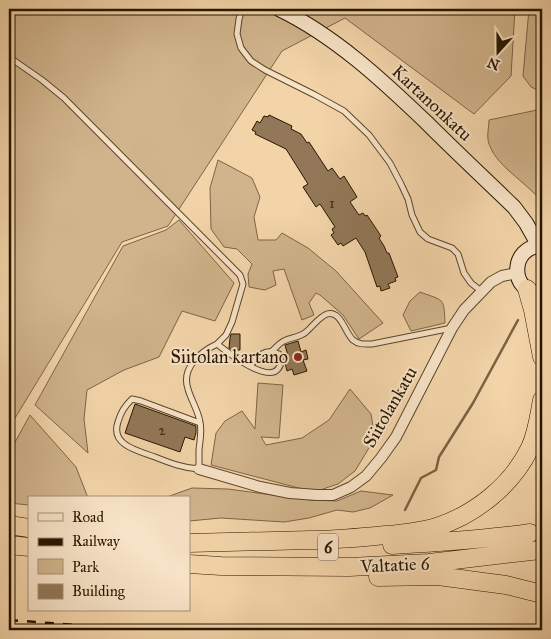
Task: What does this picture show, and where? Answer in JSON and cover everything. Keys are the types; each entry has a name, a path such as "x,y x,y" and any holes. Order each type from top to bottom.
{"highway":[{"path":"535,291 533,310 542,357"},
{"path":"190,543 336,540 402,534 436,527 463,515 483,503 504,486 530,447 537,427 542,400"},
{"path":"9,525 28,528"},
{"name":"Valtatie 6","path":"190,543 271,547 367,547 530,533"},
{"path":"9,544 28,547"},
{"name":"Valtatie 6","path":"190,564 349,567 429,563 540,550"},
{"path":"298,567 344,577 438,576 506,585 542,594"}],"main road":[{"name":"Kartanonkatu","path":"279,9 317,30 349,53 383,82 514,207 540,246"},
{"path":"535,291 522,285 517,272 518,263 522,255 530,249 540,246"}],"street":[{"name":"Siitolankatu","path":"199,469 260,486 290,492 316,495 333,494 351,487 366,476 396,436 452,328 464,310 491,282 502,276 517,272"}],"lane":[{"path":"242,9 237,34 241,48 251,61 344,111 369,135 390,163 408,199 412,215 420,232 428,239 452,248 458,254 464,273 471,283 481,291"},
{"path":"9,57 64,98 240,275 242,284 232,322 226,335 217,344 201,353 191,365 187,374 187,387 198,415 200,423 202,433 199,469 186,468 127,447 117,436 116,428 122,411 132,400 141,401 200,423"},
{"path":"272,351 283,341 299,337 328,314 334,314 340,319 352,340 361,344 372,344 452,328"},
{"path":"217,344 226,352 250,366 259,371 274,373 280,368 281,361 279,354 272,351 265,352 250,366"}],"green space":[{"path":"9,9 515,9 511,76 474,114 345,18 282,51 168,226 122,242 9,428"},
{"path":"529,9 542,9 542,92 531,87 523,76"},
{"path":"542,109 542,202 496,157 491,149 488,135 489,120"},
{"path":"218,160 252,178 260,197 254,217 258,240 276,240 282,233 308,248 336,271 383,323 359,339 343,315 316,293 309,303 314,315 302,320 284,269 273,271 276,285 265,290 249,287 248,274 252,264 237,249 224,247 211,229 210,188"},
{"path":"179,220 234,283 215,321 182,311 159,357 124,370 87,390 84,419 88,453 35,405 123,246 166,230"},
{"path":"420,292 441,301 444,308 445,323 411,331 403,315 410,301"},
{"path":"258,383 283,385 279,438 261,437 266,445 302,438 329,420 350,389 371,414 375,438 355,471 338,484 314,492 211,465 216,433 225,421 242,411 255,429"},
{"path":"30,415 76,467 87,496 28,496 28,505 9,503 9,453"},
{"path":"192,488 228,489 310,500 337,501 361,491 393,495 370,508 353,512 337,510 309,518 284,522 221,518 190,521 190,496 170,496"}],"building":[{"path":"269,115 292,126 291,129 301,134 307,143 309,142 328,171 332,168 340,179 344,176 357,197 350,202 359,215 363,213 365,216 367,215 381,236 379,238 387,253 389,253 398,277 395,278 396,281 388,284 390,288 381,291 380,286 377,287 365,252 356,238 343,246 341,243 338,245 331,235 334,233 332,229 335,227 320,204 316,207 303,187 308,184 286,149 255,134 256,132 252,130 257,121 260,123 264,116 268,117"},
{"path":"231,334 240,334 240,350 229,348"},
{"name":"Siitolan kartano","path":"298,341 301,352 306,350 308,359 303,360 307,371 294,375 292,369 287,371 285,363 288,361 288,356 285,345"},
{"path":"135,404 196,426 194,440 185,437 180,452 125,433"}],"waterway":[{"path":"405,510 421,478 436,470 439,457 473,403 518,320"}],"railway":[{"path":"9,620 143,630"}],"place":[{"name":"Siitolan kartano","path":"298,357"}]}
